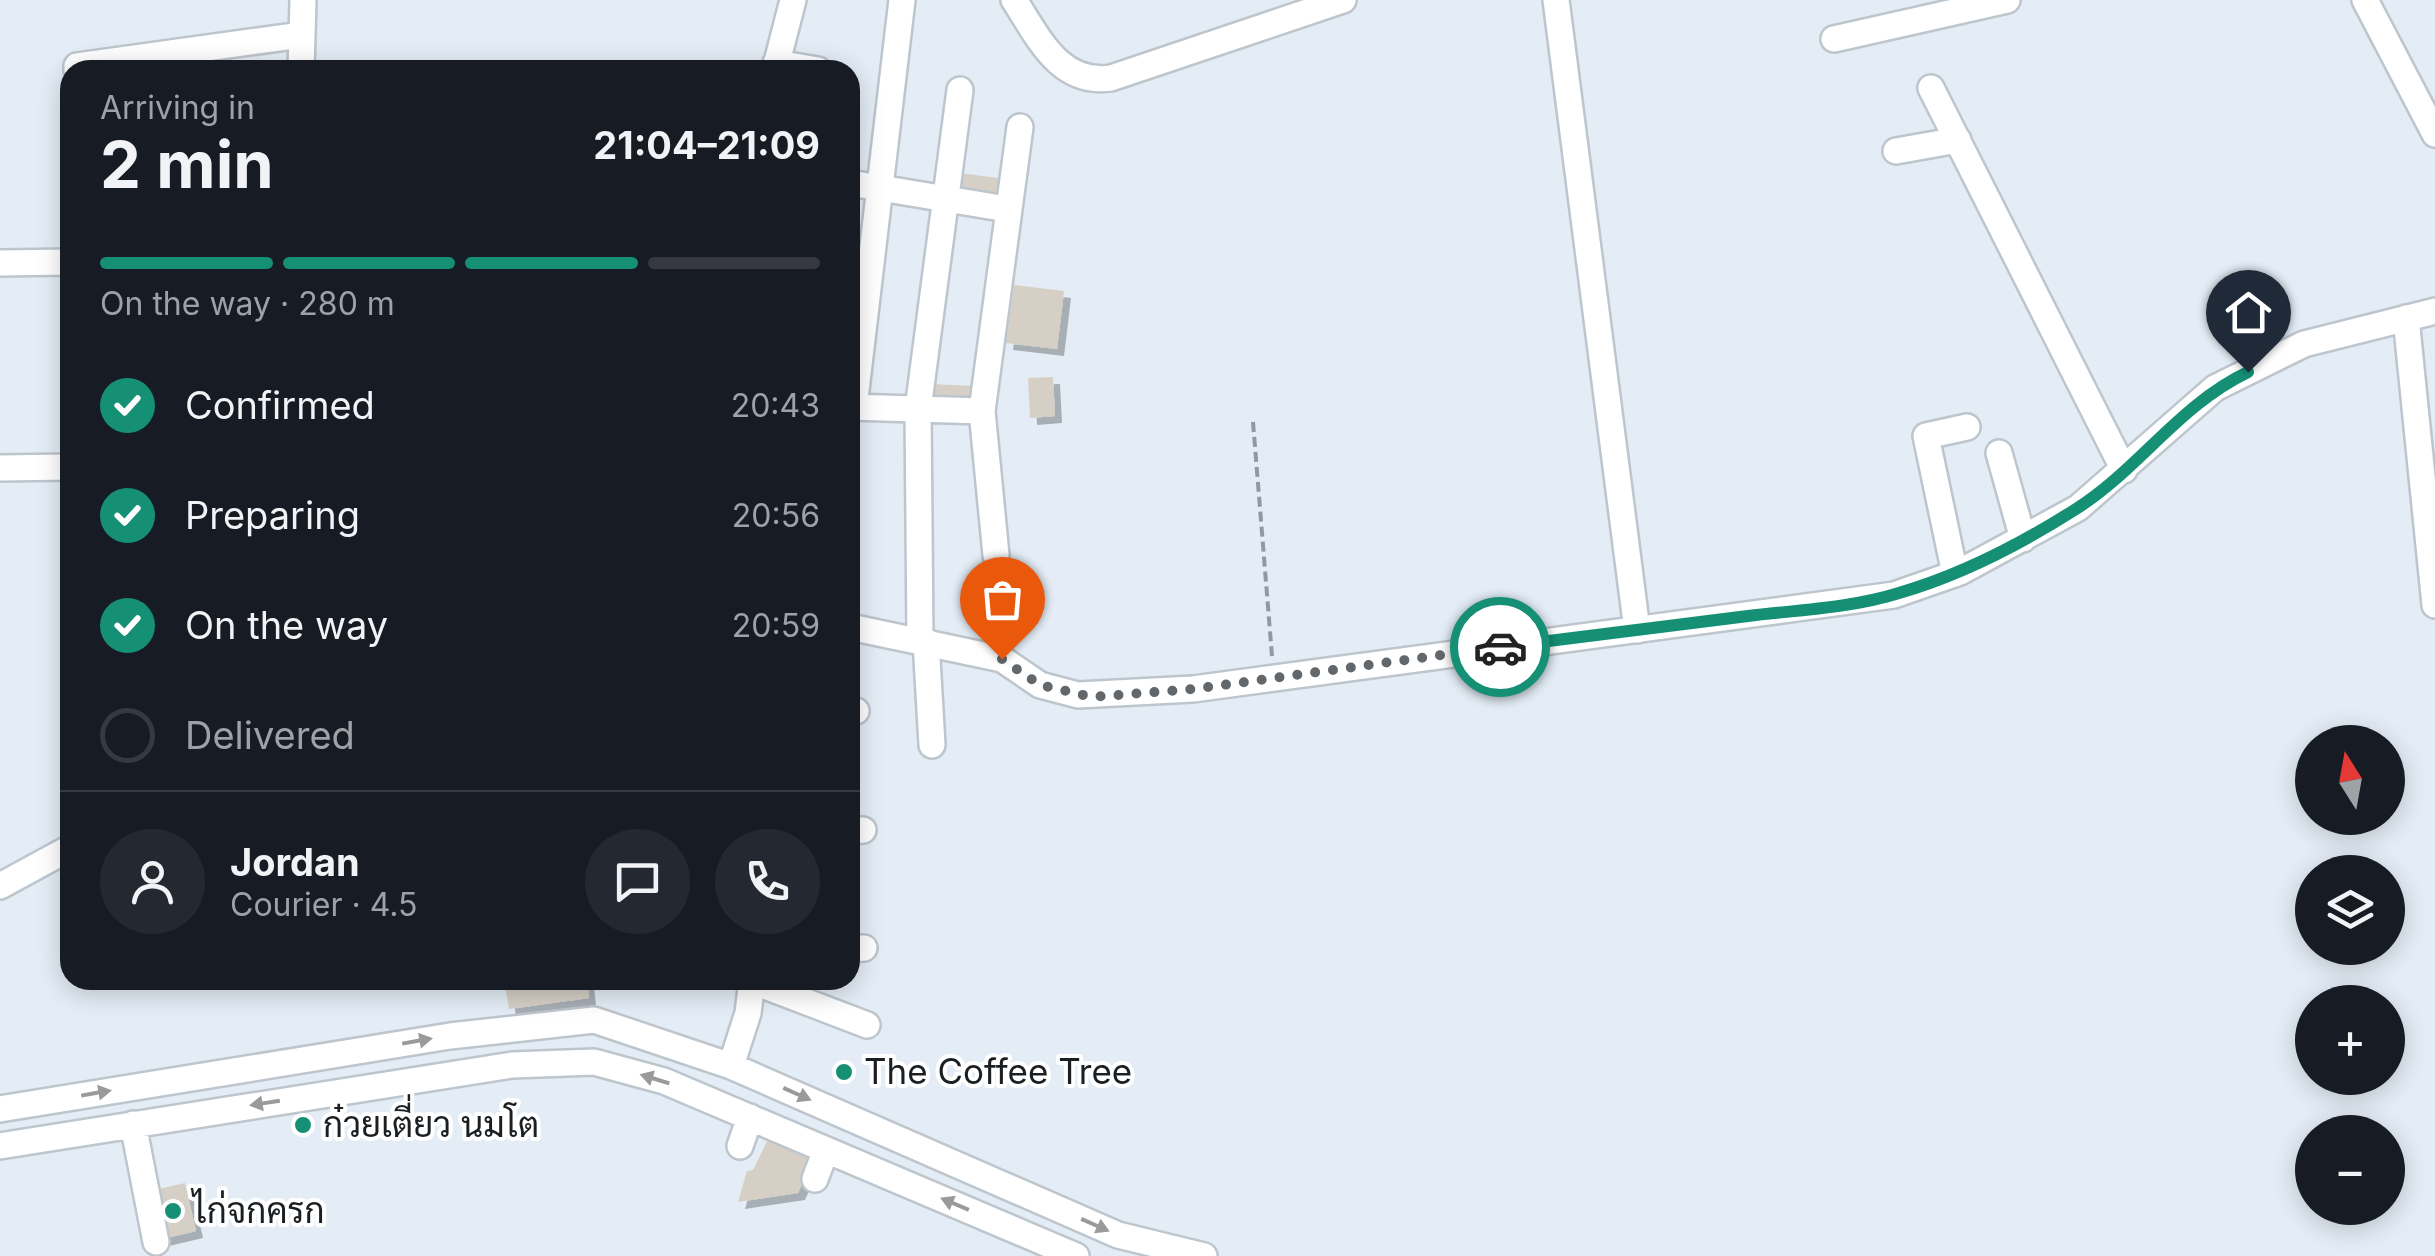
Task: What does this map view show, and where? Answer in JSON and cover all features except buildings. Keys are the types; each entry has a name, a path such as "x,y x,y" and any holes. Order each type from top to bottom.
{"street":[{"path":"301,60 302,0"},
{"path":"777,60 793,0"},
{"path":"860,336 902,0"},
{"path":"1014,0 1050,54 1071,73 1089,80 1111,78 1343,0"},
{"path":"1556,0 1637,630"},
{"path":"1834,39 2008,0"},
{"path":"2364,0 2435,134"},
{"path":"120,60 301,35"},
{"path":"1931,88 2124,470"},
{"path":"932,745 923,640 918,409 960,90"},
{"path":"996,555 982,410 1020,127"},
{"path":"1896,151 1958,140"},
{"path":"860,183 1007,208"},
{"path":"0,263 60,262"},
{"path":"860,629 1002,659 1040,685 1092,697 1194,689 1274,675 1894,595 1955,574 2078,508 2216,388 2304,344 2435,311"},
{"path":"2406,318 2426,418 2435,605"},
{"path":"860,407 982,410"},
{"path":"1955,574 1926,436 1967,427"},
{"path":"1999,454 2023,539"},
{"path":"0,468 60,467"},
{"path":"0,886 60,853"},
{"path":"731,1066 748,1013 751,990"},
{"path":"778,990 867,1025"},
{"path":"0,1110 466,1033 594,1020 731,1066 1118,1236 1204,1256"},
{"path":"0,1145 512,1064 594,1062 664,1081 1076,1256"},
{"path":"740,1146 750,1117"},
{"path":"133,1124 156,1242"},
{"path":"816,1179 826,1150"}],"path":[{"path":"1253,422 1274,675"}],"way so far":[{"path":"1002,659 1051,690 1092,697 1194,689 1500,647"}],"place":[{"name":"The Coffee Tree","path":"844,1072"},
{"name":"ก๋วยเตี่ยว นมโต","path":"303,1125"},
{"name":"ไก่จกครก","path":"173,1211"}],"route":[{"path":"1500,647 1828,606 1894,595 1929,584 1960,572 2078,508 2107,486 2184,412 2216,388 2248,372"}]}
